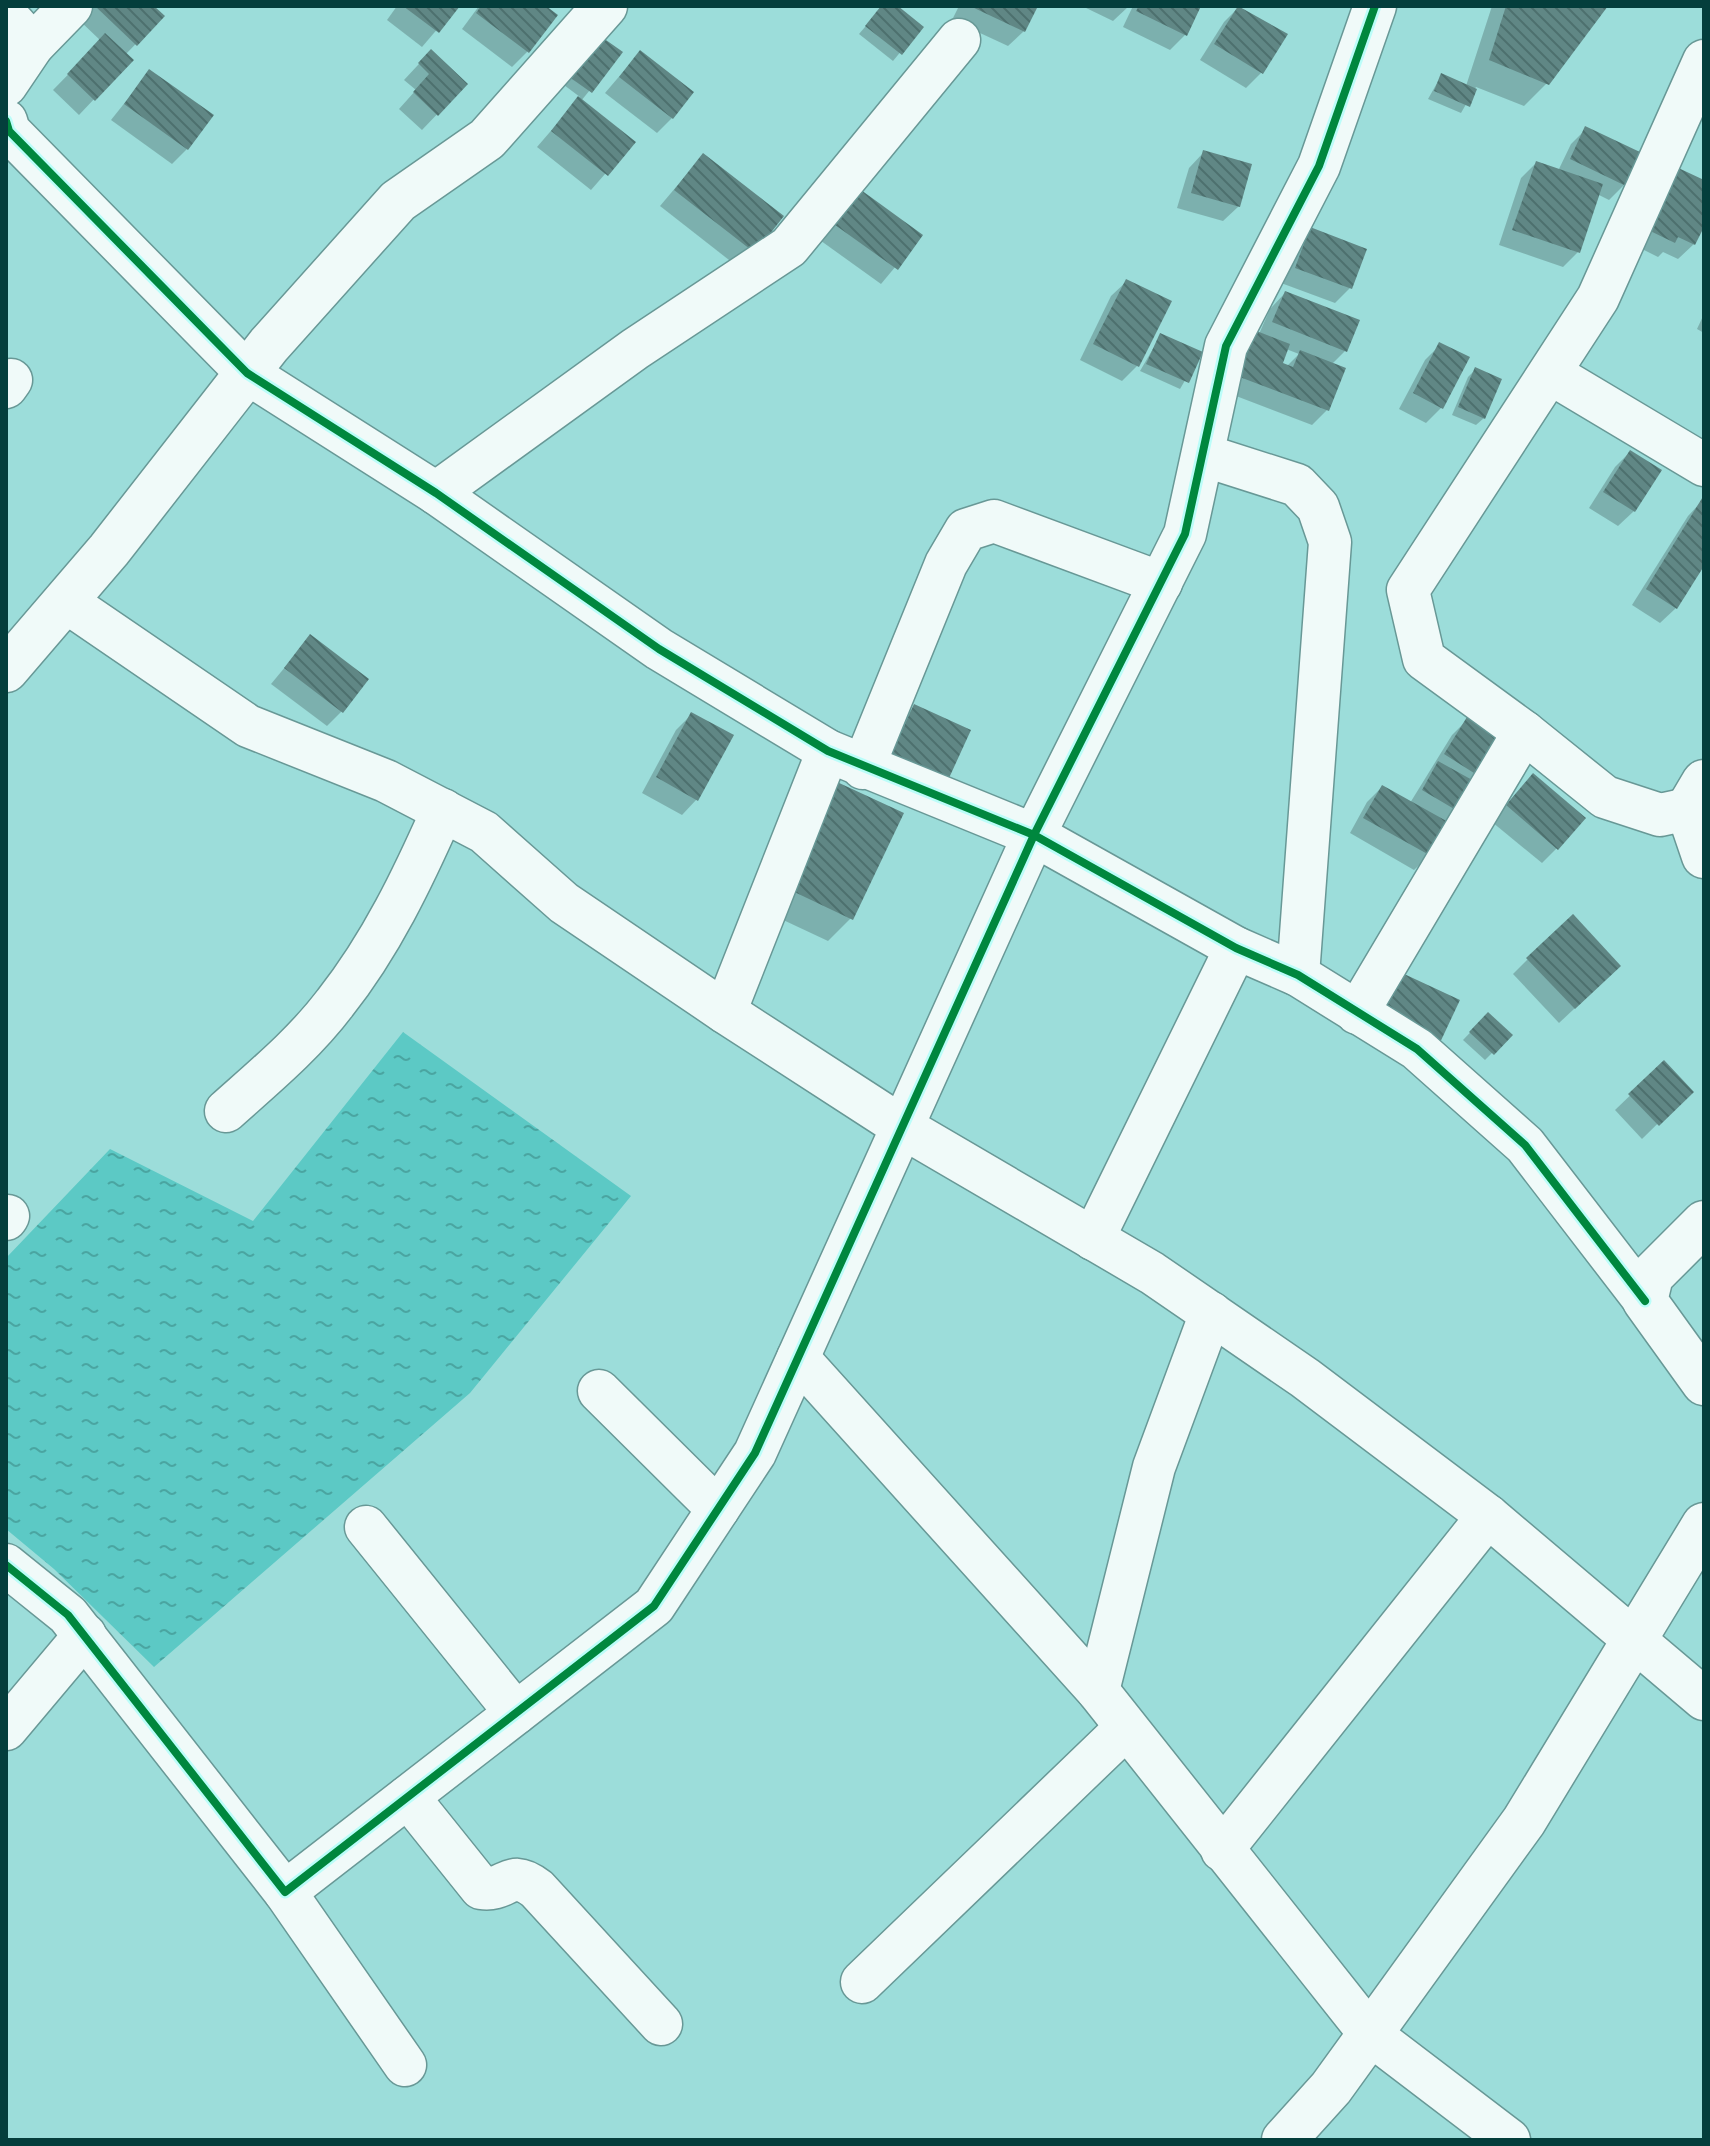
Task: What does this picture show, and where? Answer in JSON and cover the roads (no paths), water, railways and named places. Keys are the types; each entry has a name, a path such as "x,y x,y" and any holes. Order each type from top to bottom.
{"street":[{"path":"6,85 20,30 71,6"},
{"path":"6,670 247,373 398,201 487,139 605,6"},
{"path":"285,1892 654,1606 755,1453 1034,835 1185,534 1226,346 1319,166 1375,6"},
{"path":"436,493 635,349 789,247 959,40"},
{"path":"1704,61 1598,298 1408,590 1424,659 1524,732 1605,797 1660,815 1696,795 1704,856"},
{"path":"6,121 9,131 247,373 436,493 659,649 846,760 1034,835 1236,948 1298,975 1417,1049 1525,1145 1704,1383"},
{"path":"1550,373 1704,465"},
{"path":"1203,455 1297,485 1318,507 1330,542 1298,975"},
{"path":"725,1012 846,760 966,530 994,521 1161,583"},
{"path":"65,601 248,726 386,781 484,832 564,903 725,1012 904,1128 1093,1239 1211,1313 1305,1378 1488,1516 1704,1699"},
{"path":"1357,1013 1524,732"},
{"path":"226,1111 292,1052 335,1004 388,925 443,810"},
{"path":"1093,1239 1236,948"},
{"path":"1645,1301 1651,1276 1704,1223"},
{"path":"1098,1691 1154,1467 1211,1313"},
{"path":"798,1358 1098,1691 1370,2034 1509,2140"},
{"path":"599,1391 718,1509"},
{"path":"1222,1850 1488,1516"},
{"path":"1284,2140 1331,2088 1524,1821 1704,1525"},
{"path":"366,1527 516,1713"},
{"path":"6,1565 68,1615 85,1635 285,1892 405,2065"},
{"path":"6,1729 85,1635"},
{"path":"862,1982 1126,1728"},
{"path":"408,1797 481,1888 493,1890 515,1878 525,1879 661,2024"}],"water":[{"path":"403,1032 631,1196 470,1393 154,1667 54,1569 6,1529 6,1258 110,1149 253,1221"}]}
